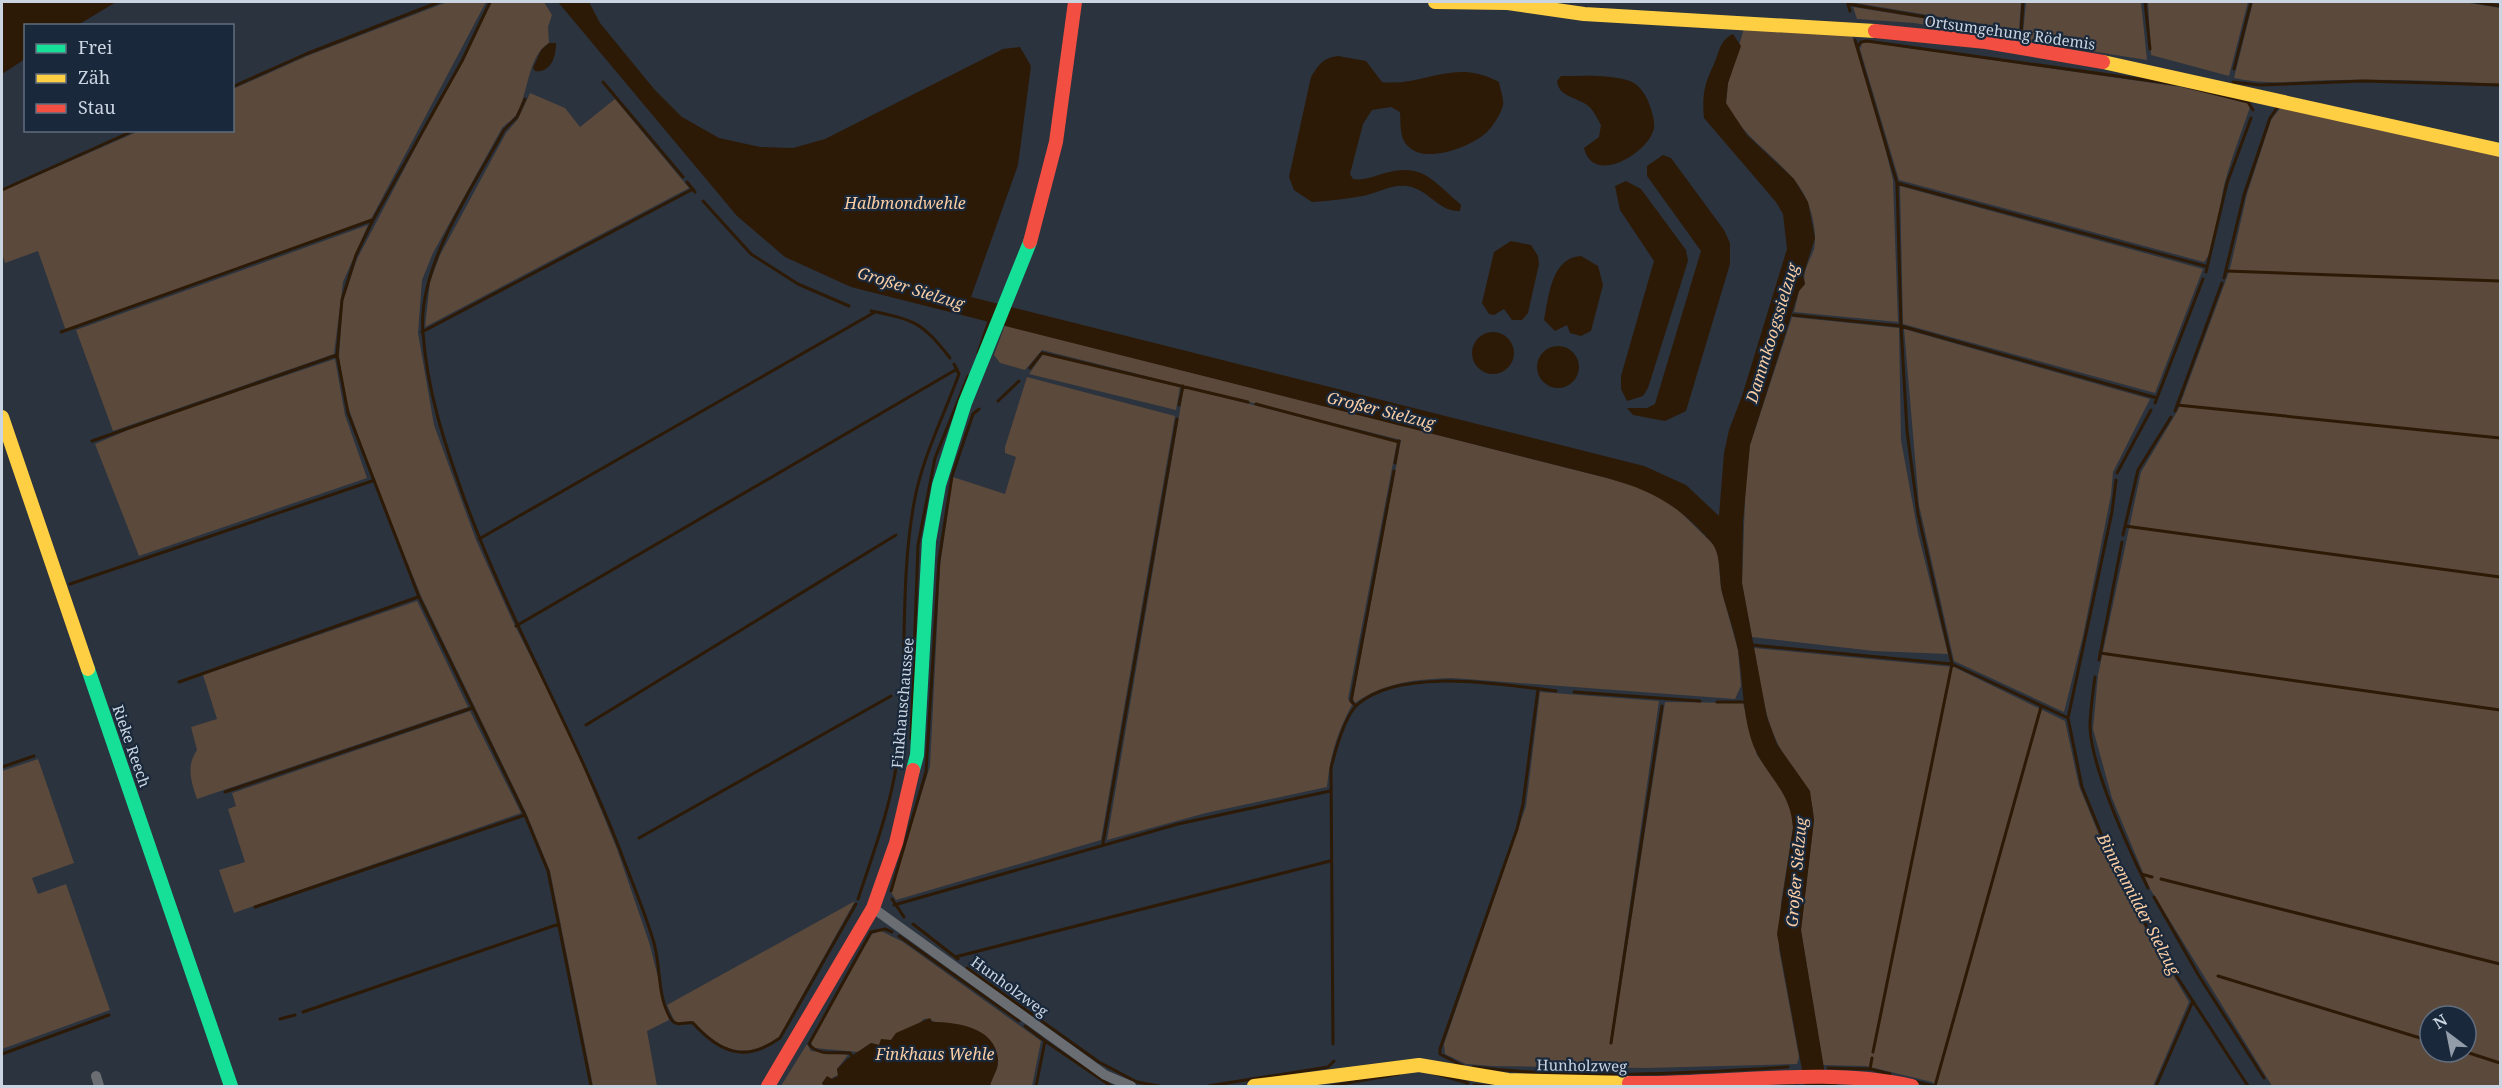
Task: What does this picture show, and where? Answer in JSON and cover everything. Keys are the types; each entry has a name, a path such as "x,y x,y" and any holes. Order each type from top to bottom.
{"street":[{"name":"Finkhauschaussee","path":"768,1086 873,908 896,843 916,755 929,541 939,484 965,403 1033,235 1056,142 1075,2"},
{"name":"Ortsumgehung Rödemis","path":"1435,2 1508,3 1618,16 1840,28 1986,42 2134,68 2500,150"},
{"name":"Rieke Reech","path":"2,417 231,1086"},
{"name":"Hunholzweg","path":"873,908 1105,1075 1131,1086"},
{"name":"Hunholzweg","path":"1254,1086 1419,1065 1508,1083 1638,1083 1828,1078 1886,1080 1912,1086"}],"shaded area":[{"path":"447,2 486,2 371,219 66,331 38,251 5,263 2,253 2,191 137,132 234,132 234,89 307,56"},
{"path":"492,2 544,2 552,15 548,27 549,43 536,57 516,115 502,128 433,253 422,280 418,333 434,425 476,540 514,624 570,734 617,849 649,942 669,1020 647,1031 657,1086 593,1086 550,871 527,815 421,596 374,480 346,401 339,357 343,300 357,259"},
{"path":"2021,2 2019,30 1856,3"},
{"path":"2026,2 2141,2 2147,60 1914,23 1857,19 1853,7 2023,34"},
{"path":"2148,2 2248,2 2229,76 2151,55"},
{"path":"2253,2 2463,2 2500,8 2500,84 2379,80 2273,82 2234,78"},
{"path":"1745,25 1851,32 1876,111 1893,180 1898,322 1794,312 1799,291 1805,284 1805,270 1814,249 1814,226 1810,208 1801,189 1781,165 1745,131 1734,118 1726,103 1728,83"},
{"path":"1862,43 2181,87 2247,103 2250,107 2225,182 2209,255 2204,262 1899,180 1860,49"},
{"path":"530,93 565,108 580,127 615,99 689,188 425,327 430,282 440,255 506,133 518,119"},
{"path":"2281,107 2500,155 2500,1086 2272,1086 2149,887 2112,798 2093,729 2098,675 2141,472 2178,410 2230,269 2247,194 2271,120"},
{"path":"1900,186 2203,269 2155,393 1903,324"},
{"path":"368,225 343,282 334,354 113,431 76,330"},
{"path":"1792,317 1899,328 1901,440 1918,533 1948,654 1874,651 1752,637 1742,583 1746,471 1750,445"},
{"path":"1005,325 1607,478 1636,486 1670,502 1714,545 1718,555 1721,589 1738,650 1741,686 1735,699 1452,678 1427,679 1389,686 1355,703 1353,699 1401,440 1042,350 1025,370 1000,363 994,355"},
{"path":"1904,329 2150,399 2113,472 2111,495 2083,636 2064,712 1954,661 1919,505"},
{"path":"1043,354 1180,387 1176,410 1029,374"},
{"path":"335,359 345,415 367,478 139,556 95,444 149,421"},
{"path":"1027,377 1175,416 1101,840 896,900 891,892 930,766 940,566 953,477 1005,494 1016,457 1005,453 1005,447"},
{"path":"1184,387 1397,442 1348,699 1352,705 1335,745 1327,787 1206,813 1107,840"},
{"path":"417,601 468,707 197,799 191,768 197,750 191,727 217,719 203,675"},
{"path":"1754,648 1954,667 2065,721 2079,786 2109,859 2146,930 2189,1002 2153,1086 1938,1086 1932,1082 1866,1066 1823,1065 1801,930 1814,820 1812,807 1805,786 1783,753 1772,731"},
{"path":"1540,692 1659,701 1610,1044 1612,1044 1665,702 1743,703 1757,755 1782,789 1792,813 1793,828 1781,903 1779,949 1799,1057 1797,1064 1647,1068 1493,1066 1466,1064 1445,1054 1444,1044 1526,806"},
{"path":"470,711 521,813 234,913 219,870 245,862 228,809 236,806 232,793"},
{"path":"38,759 74,863 32,878 38,894 66,884 110,1010 2,1049 2,771"},
{"path":"855,901 779,1037 766,1045 743,1051 723,1045 713,1039 693,1021 678,1023 674,1020 667,1005"},
{"path":"881,931 903,942 1041,1041 1032,1086 990,1086 998,1060 990,1041 983,1034 964,1026 928,1019 924,1019 915,1027 897,1033 891,1040 879,1045 871,1043 858,1052 814,1048 811,1043 817,1026 872,934"},
{"path":"807,1044 811,1051 848,1055 837,1069 838,1075 822,1083 824,1086 781,1086"}],"water":[{"path":"2,2 116,2 80,24 24,24 24,60 2,74"},
{"path":"558,2 589,2 600,23 654,89 682,117 719,138 760,147 793,148 825,139 1003,49 1020,47 1031,66 1018,165 971,297 1644,466 1686,485 1719,516 1724,453 1729,430 1742,396 1787,249 1783,214 1776,202 1704,118 1704,90 1708,78 1722,43 1733,34 1741,46 1728,83 1726,103 1747,135 1794,179 1808,202 1815,238 1803,276 1805,284 1799,291 1750,445 1743,522 1742,583 1767,717 1777,744 1810,791 1814,820 1801,930 1827,1086 1805,1086 1777,934 1793,828 1791,814 1782,791 1762,762 1751,739 1744,706 1738,650 1722,592 1717,553 1709,540 1677,509 1655,496 1607,478 851,287 785,257 737,216"},
{"path":"549,43 556,43 552,63 545,69 535,71 533,68 541,50"},
{"path":"1338,56 1366,61 1382,82 1412,81 1439,74 1468,72 1499,82 1503,105 1494,123 1479,138 1448,152 1426,154 1409,147 1402,136 1400,112 1391,107 1372,110 1363,124 1350,174 1353,179 1365,179 1398,170 1417,172 1433,180 1458,202 1461,205 1460,211 1446,208 1421,191 1407,186 1390,187 1369,195 1312,202 1294,190 1289,177 1311,77 1322,62"},
{"path":"1561,76 1613,77 1636,84 1648,101 1654,121 1654,128 1643,147 1621,162 1609,165 1598,165 1589,159 1584,148 1599,137 1601,125 1589,107 1564,94 1557,81"},
{"path":"1663,155 1671,158 1724,230 1730,243 1730,264 1686,411 1665,421 1633,415 1627,408 1647,408 1655,404 1701,251 1647,176 1647,166"},
{"path":"1626,181 1641,189 1686,250 1688,261 1648,388 1643,396 1627,401 1621,389 1621,376 1654,261 1620,210 1615,186"},
{"path":"1511,241 1531,245 1538,256 1539,264 1528,313 1522,320 1512,320 1504,309 1494,315 1489,314 1482,303 1494,252"},
{"path":"1581,256 1598,266 1603,285 1591,331 1581,336 1570,333 1567,325 1555,331 1544,320 1550,290 1557,271 1571,258"},
{"path":"1493,332 1501,333 1508,338 1513,345 1513,361 1508,368 1501,373 1493,374 1485,373 1478,368 1473,361 1472,353 1473,345 1478,338 1485,333"},
{"path":"1558,346 1566,347 1573,352 1578,359 1578,375 1573,382 1566,387 1558,388 1550,387 1543,382 1538,375 1537,367 1538,359 1543,352 1550,347"},
{"name":"Finkhaus Wehle","path":"930,1018 932,1022 951,1023 972,1028 990,1040 998,1060 990,1086 824,1086 822,1083 827,1076 832,1079 838,1076 837,1069 847,1059 871,1043 879,1045 881,1039 891,1040 896,1033"}],"waterway":[{"path":"234,86 306,54 439,2"},
{"path":"490,2 462,61 373,220 356,255 342,300 337,355 348,413 419,597 525,815 548,871 591,1086"},
{"path":"1848,2 1848,4 2021,33 2023,2"},
{"path":"2145,2 2150,49"},
{"path":"2234,69 2251,2"},
{"path":"2476,2 2500,6"},
{"path":"1848,4 1850,11"},
{"name":"Dammkoogssielzug","path":"1793,315 1901,326 1897,183 1855,40"},
{"path":"1857,47 1861,42 1867,41 2181,85 2248,102 2253,110"},
{"path":"2233,82 2259,85 2363,81 2500,85"},
{"path":"603,82 683,177"},
{"path":"525,99 517,117 504,130 463,202 438,255 423,307 423,333 428,375 449,455 480,540 602,805 642,908 656,952 663,1001 671,1019 678,1024 693,1023 713,1042 734,1051 755,1050 780,1038 856,904"},
{"path":"2224,278 2244,195 2270,118 2277,108"},
{"path":"2206,272 2227,183 2251,118"},
{"path":"2,190 131,132"},
{"path":"687,182 695,192"},
{"path":"1897,183 2205,266"},
{"path":"422,332 693,189"},
{"path":"703,201 751,254 798,284 849,306"},
{"path":"61,332 372,220"},
{"path":"2227,271 2500,281"},
{"path":"2155,403 2203,279"},
{"path":"2175,411 2222,283"},
{"path":"871,311 916,324 932,337 950,358"},
{"path":"479,539 875,312"},
{"path":"978,353 990,318"},
{"path":"1873,1052 1952,664 1918,514 1907,431 1901,326 2157,398"},
{"path":"1042,353 1248,402"},
{"path":"1030,368 1042,353"},
{"path":"92,441 337,355"},
{"path":"858,899 887,809 898,754 903,691 909,534 914,503 928,454 959,374 954,364"},
{"path":"516,626 957,369"},
{"path":"911,739 918,545 935,458 968,376"},
{"path":"998,401 1019,381"},
{"path":"1179,405 1183,386"},
{"path":"1256,404 1399,442"},
{"path":"2177,405 2500,438"},
{"path":"891,891 926,772 939,560 952,476 973,414 979,409"},
{"path":"2117,473 2151,410"},
{"path":"2123,535 2138,470 2171,417"},
{"path":"1103,843 1177,419"},
{"path":"1395,463 1399,441"},
{"path":"1356,706 1351,701 1394,471"},
{"path":"2068,718 2112,512 2116,480"},
{"path":"70,584 372,481"},
{"path":"2125,526 2500,577"},
{"path":"586,725 896,535"},
{"path":"2099,660 2122,542"},
{"path":"179,682 418,597"},
{"name":"Binnenmilder Sielzug","path":"1752,645 1952,664 2068,718 2082,787 2111,858 2157,946 2248,1086"},
{"path":"2100,653 2500,710"},
{"path":"2095,677 2090,727 2097,764 2122,831 2148,888"},
{"path":"1333,1044 1331,768 1348,717 1357,705 1376,693 1425,682 1453,681 1556,691"},
{"path":"1463,1066 1440,1054 1440,1049 1517,829 1523,804 1538,689"},
{"path":"1574,692 1700,701"},
{"path":"639,838 891,696"},
{"path":"1717,702 1745,702"},
{"path":"1611,1043 1662,706"},
{"path":"1935,1086 2041,707"},
{"path":"225,792 472,708"},
{"path":"2,767 34,756"},
{"path":"894,905 1178,824 1330,791"},
{"path":"255,907 525,815"},
{"path":"955,957 1330,861"},
{"path":"2141,874 2152,877"},
{"path":"2161,879 2500,964"},
{"path":"2154,897 2199,976 2264,1078"},
{"path":"892,899 904,917"},
{"path":"303,1012 559,924"},
{"path":"913,924 958,959"},
{"path":"852,1056 850,1053 822,1052 809,1044 871,932 885,929 892,932"},
{"path":"899,936 1019,1021"},
{"path":"967,968 1099,1062 1137,1082 1159,1086"},
{"path":"2218,976 2418,1037"},
{"path":"2156,1086 2193,1001"},
{"path":"2,1054 109,1015"},
{"path":"280,1019 295,1015"},
{"path":"1025,1026 1045,1041 1036,1086"},
{"path":"1045,1041 1111,1086"},
{"path":"2478,1056 2500,1063"},
{"path":"1870,1069 1872,1058"},
{"path":"1208,1086 1328,1067 1334,1061"},
{"path":"1473,1067 1591,1074 1709,1072 1788,1067"},
{"path":"1828,1068 1870,1069 1890,1074"},
{"path":"1432,1073 1468,1083"},
{"path":"1330,1086 1399,1074"},
{"path":"1914,1081 1934,1086"},
{"path":"1474,1085 1492,1086"},
{"path":"1825,1085 1836,1085"},
{"path":"1782,1086 1798,1086"}],"traffic: fast":[{"path":"913,770 917,755 929,541 939,485 965,403 1030,242"},
{"path":"88,669 231,1086"}],"traffic: slow":[{"path":"1435,2 1508,3 1584,14 1875,31"},
{"path":"2103,62 2500,150"},
{"path":"2,417 88,669"},
{"path":"1254,1086 1419,1065 1508,1080 1629,1083"}],"traffic: jam":[{"path":"1030,242 1056,142 1075,2"},
{"path":"1875,31 1986,42 2103,62"},
{"path":"768,1086 873,908 896,843 913,770"},
{"path":"1629,1083 1843,1077 1912,1086"}],"water label":[{"name":"Halbmondwehle","path":"905,203"},
{"name":"Großer Sielzug","path":"911,288"},
{"name":"Großer Sielzug","path":"1381,410"},
{"name":"Großer Sielzug","path":"1796,872"}]}
